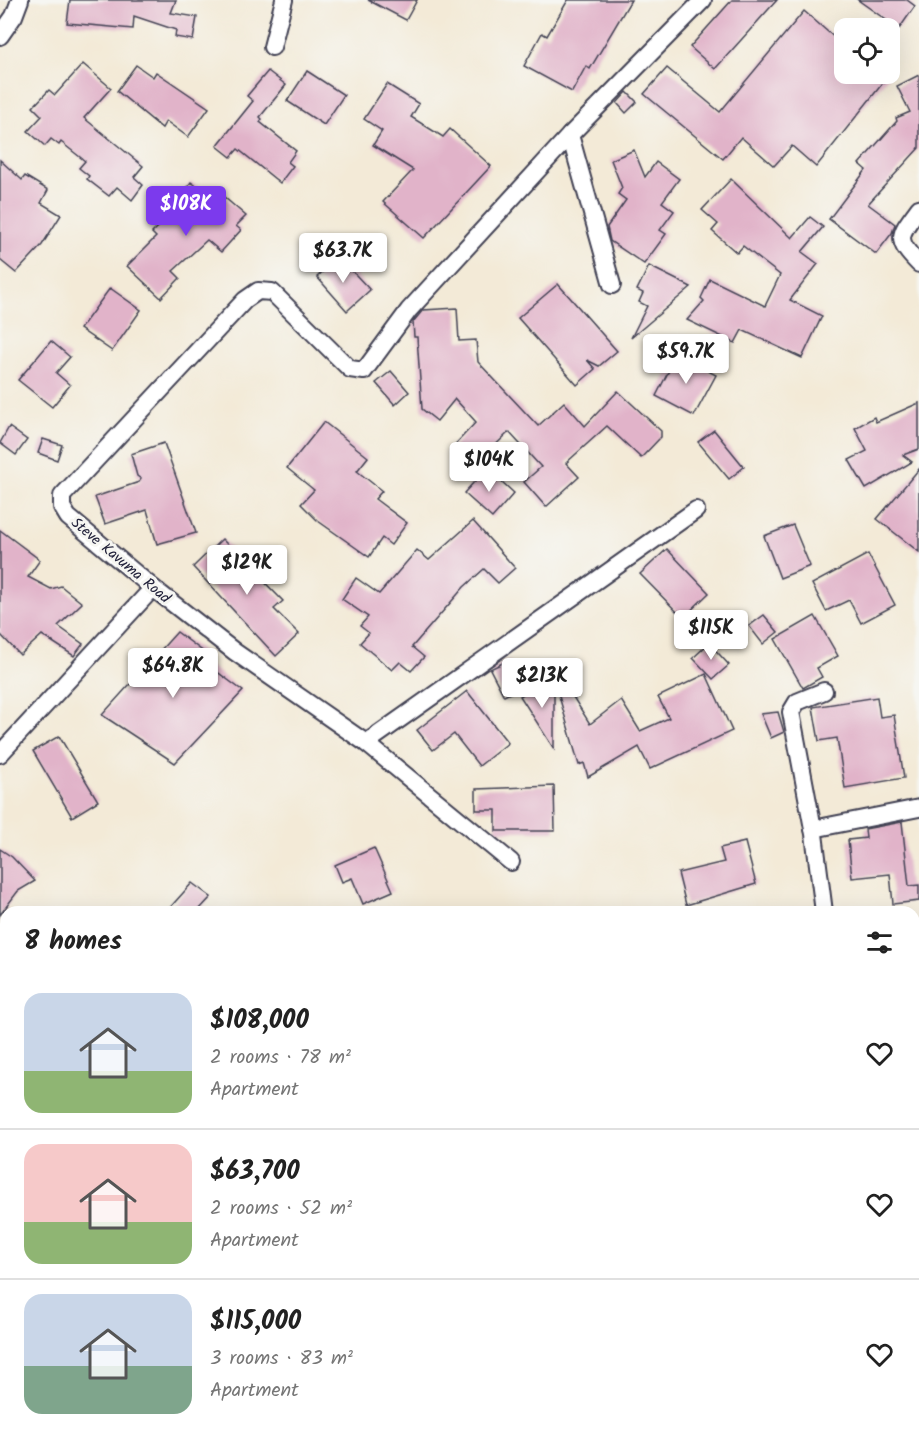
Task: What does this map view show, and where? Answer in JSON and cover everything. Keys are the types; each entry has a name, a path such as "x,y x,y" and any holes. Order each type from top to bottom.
{"street":[{"path":"0,36 14,16 20,0"},
{"path":"272,47 284,0"},
{"path":"612,285 570,135 703,0"},
{"name":"Steve Kavuma Road","path":"511,862 366,743 235,652 153,588 68,517 62,507 62,496 245,300 258,291 272,292 350,369 364,371 409,310 570,135"},
{"path":"919,208 903,230 901,238 903,248 919,264"},
{"path":"366,743 696,510"},
{"path":"0,754 153,588"},
{"path":"823,906 813,829 791,712 797,702 824,691"},
{"path":"813,829 919,807"}],"building":[{"path":"70,0 176,0 171,13 197,17 193,40 175,37 176,30 134,16 133,29 67,23"},
{"path":"368,0 417,0 406,20"},
{"path":"568,0 631,0 590,69 586,66 572,92 524,66 542,33 547,36"},
{"path":"732,0 777,0 715,69 690,47"},
{"path":"858,0 907,0 915,6 900,28 900,18 883,18"},
{"path":"804,11 834,37 834,84 882,84 816,167 792,146 774,166 741,137 723,159 644,94 667,68 720,112"},
{"path":"83,64 111,88 84,118 143,166 134,177 143,185 132,200 117,187 109,196 87,179 89,176 79,168 85,161 61,142 59,145 51,139 45,146 28,131 42,116 33,107 49,90 55,95"},
{"path":"136,65 153,77 156,72 209,108 188,137 166,121 162,128 117,91"},
{"path":"268,71 286,85 260,117 262,119 260,122 296,151 288,162 293,166 280,183 238,149 231,157 217,146 253,101 247,96"},
{"path":"307,71 344,95 324,125 287,101"},
{"path":"919,75 919,148 868,204 895,224 892,233 876,254 829,219 866,170 859,164 897,121 896,118 910,112 897,86"},
{"path":"387,84 419,104 411,117 443,137 450,129 491,166 424,238 383,202 413,170 373,145 382,131 364,119"},
{"path":"627,92 637,102 626,113 617,103"},
{"path":"634,150 645,177 656,162 679,179 662,202 674,211 660,230 666,234 644,264 610,241 607,227 626,200 618,194 622,188 611,160"},
{"path":"0,160 22,180 25,176 48,190 41,203 61,215 42,245 16,273 0,260"},
{"path":"731,179 792,238 810,217 823,227 802,252 818,264 790,300 822,316 802,358 742,330 735,343 687,320 704,301 701,298 710,279 765,306 780,275 743,246 737,253 712,231 718,224 702,210"},
{"path":"191,182 219,202 224,197 246,216 236,226 241,230 221,252 207,240 173,271 180,278 161,298 127,266 156,237 152,233 179,207 175,204"},
{"path":"339,257 370,290 347,311 317,277"},
{"path":"649,266 691,287 631,338 647,306 639,302 643,293 637,290"},
{"path":"558,284 617,351 599,366 587,360 595,369 577,385 518,318"},
{"path":"110,288 141,310 112,351 80,329"},
{"path":"457,308 459,341 476,340 478,362 538,426 564,402 585,426 618,391 661,431 661,437 641,458 607,426 566,463 579,477 546,507 524,482 541,467 509,432 484,456 489,461 477,475 450,450 476,422 455,399 437,421 422,409 417,337 414,337 413,322 423,310"},
{"path":"51,341 70,357 56,373 70,385 52,407 18,380"},
{"path":"677,355 716,375 694,416 656,396"},
{"path":"391,371 409,392 395,405 376,383"},
{"path":"919,403 919,449 903,455 912,462 866,489 849,460 867,451 855,428 874,417 876,422"},
{"path":"324,422 368,457 357,471 382,491 375,499 407,523 391,545 382,538 369,557 318,521 301,504 314,490 287,468"},
{"path":"9,427 27,440 16,455 0,443"},
{"path":"714,430 744,467 729,479 698,442"},
{"path":"43,439 62,445 57,460 38,453"},
{"path":"164,443 196,533 157,544 147,510 105,524 95,497 139,482 141,479 137,476 131,454"},
{"path":"487,468 514,493 492,518 464,493"},
{"path":"919,469 919,552 877,519"},
{"path":"473,521 515,568 498,583 484,569 464,587 412,647 424,657 411,671 400,662 392,670 360,643 369,633 360,626 368,617 342,599 356,578 379,594 417,550 429,560"},
{"path":"793,525 810,566 780,578 764,536"},
{"path":"0,530 40,560 28,577 51,589 61,586 82,603 58,626 83,644 74,656 42,635 20,655 0,634"},
{"path":"222,539 283,601 274,609 299,634 276,656 193,567"},
{"path":"667,549 709,593 683,618 640,574"},
{"path":"868,554 895,605 861,623 849,600 826,611 812,584"},
{"path":"764,615 778,632 763,644 749,626"},
{"path":"815,616 838,656 817,668 822,677 803,688 775,639"},
{"path":"177,632 209,656 204,662 243,691 175,763 102,715"},
{"path":"709,643 729,665 713,679 693,658"},
{"path":"509,660 523,687 504,696 490,669"},
{"path":"556,670 590,724 621,700 640,731 669,718 658,697 706,674 732,731 650,769 639,747 588,777 584,763 579,765 552,672"},
{"path":"541,683 547,693 554,688 554,749 520,696"},
{"path":"467,691 508,743 479,766 454,734 433,750 417,730"},
{"path":"877,697 880,717 894,715 904,778 845,788 837,738 819,741 813,707"},
{"path":"778,712 784,732 771,738 761,714"},
{"path":"59,736 98,801 72,817 33,751"},
{"path":"554,786 555,831 496,831 496,810 476,810 476,789"},
{"path":"902,822 909,886 919,885 919,901 893,904 890,874 852,878 848,840 866,838 865,829"},
{"path":"745,842 756,884 686,905 678,873 724,862 720,848"},
{"path":"374,848 393,891 363,904 352,878 342,882 335,865"},
{"path":"0,849 12,857 35,881 18,891 7,906 0,906"},
{"path":"192,883 211,897 203,906 171,906"}]}
